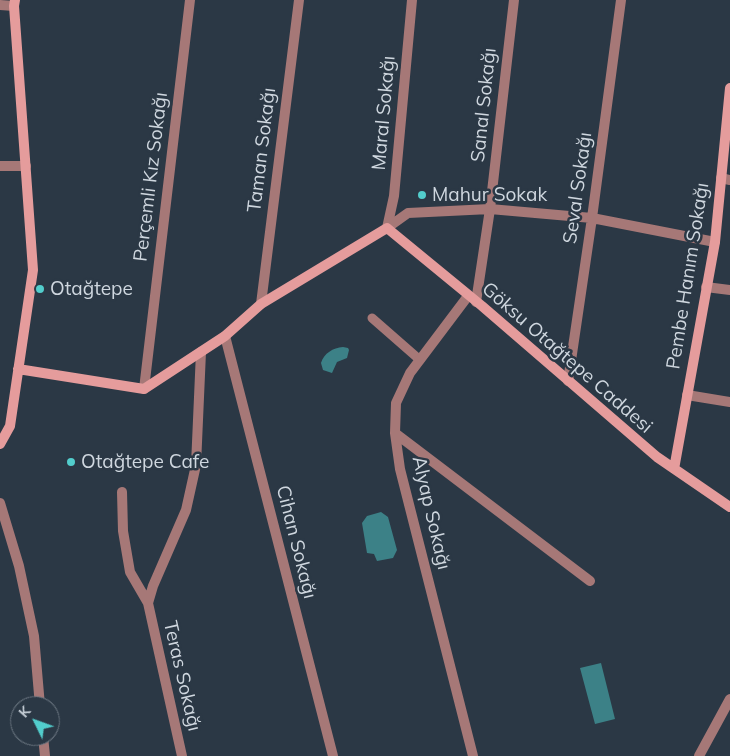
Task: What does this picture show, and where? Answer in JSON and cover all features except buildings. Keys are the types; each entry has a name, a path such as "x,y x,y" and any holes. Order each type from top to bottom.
{"street":[{"name":"Perçemli Kız Sokağı","path":"144,389 190,0"},
{"name":"Taman Sokağı","path":"261,304 299,0"},
{"name":"Maral Sokağı","path":"387,228 394,196 412,0"},
{"name":"Sanal Sokağı","path":"472,299 490,209 514,0"},
{"name":"Seval Sokağı","path":"568,381 621,0"},
{"path":"0,5 15,3 33,270 10,426 0,444"},
{"name":"Pembe Hanım Sokağı","path":"674,469 726,179 730,88"},
{"path":"0,166 26,166"},
{"path":"18,369 144,389 225,336 261,304 387,228 408,213 490,209 592,218 715,242"},
{"name":"Göksu Otağtepe Caddesi","path":"387,228 656,457 730,507"},
{"path":"706,286 730,290"},
{"name":"Alyap Sokağı","path":"472,299 410,373 396,403 395,433 400,469 473,756"},
{"name":"Cihan Sokağı","path":"225,336 333,756"},
{"name":"Teras Sokağı","path":"148,603 153,586 186,510 196,465 201,352"},
{"path":"687,395 730,402"},
{"path":"0,434 10,426"},
{"path":"395,433 590,581"},
{"name":"Teras Sokağı","path":"122,492 123,531 130,572 148,603 182,756"},
{"path":"0,504 19,566 34,636 39,696"},
{"path":"699,756 730,700"}],"lane":[{"path":"372,318 420,360"}],"shaded area":[{"path":"343,347 349,350 347,358 337,362 332,373 323,370 321,363 324,356 332,350"},
{"path":"381,512 388,517 397,550 393,558 377,561 374,554 367,553 362,523 367,516"},
{"path":"601,663 615,719 595,724 580,668"}],"place":[{"name":"Mahur Sokak","path":"422,195"},
{"name":"Otağtepe","path":"40,289"},
{"name":"Otağtepe Cafe","path":"71,462"}]}
